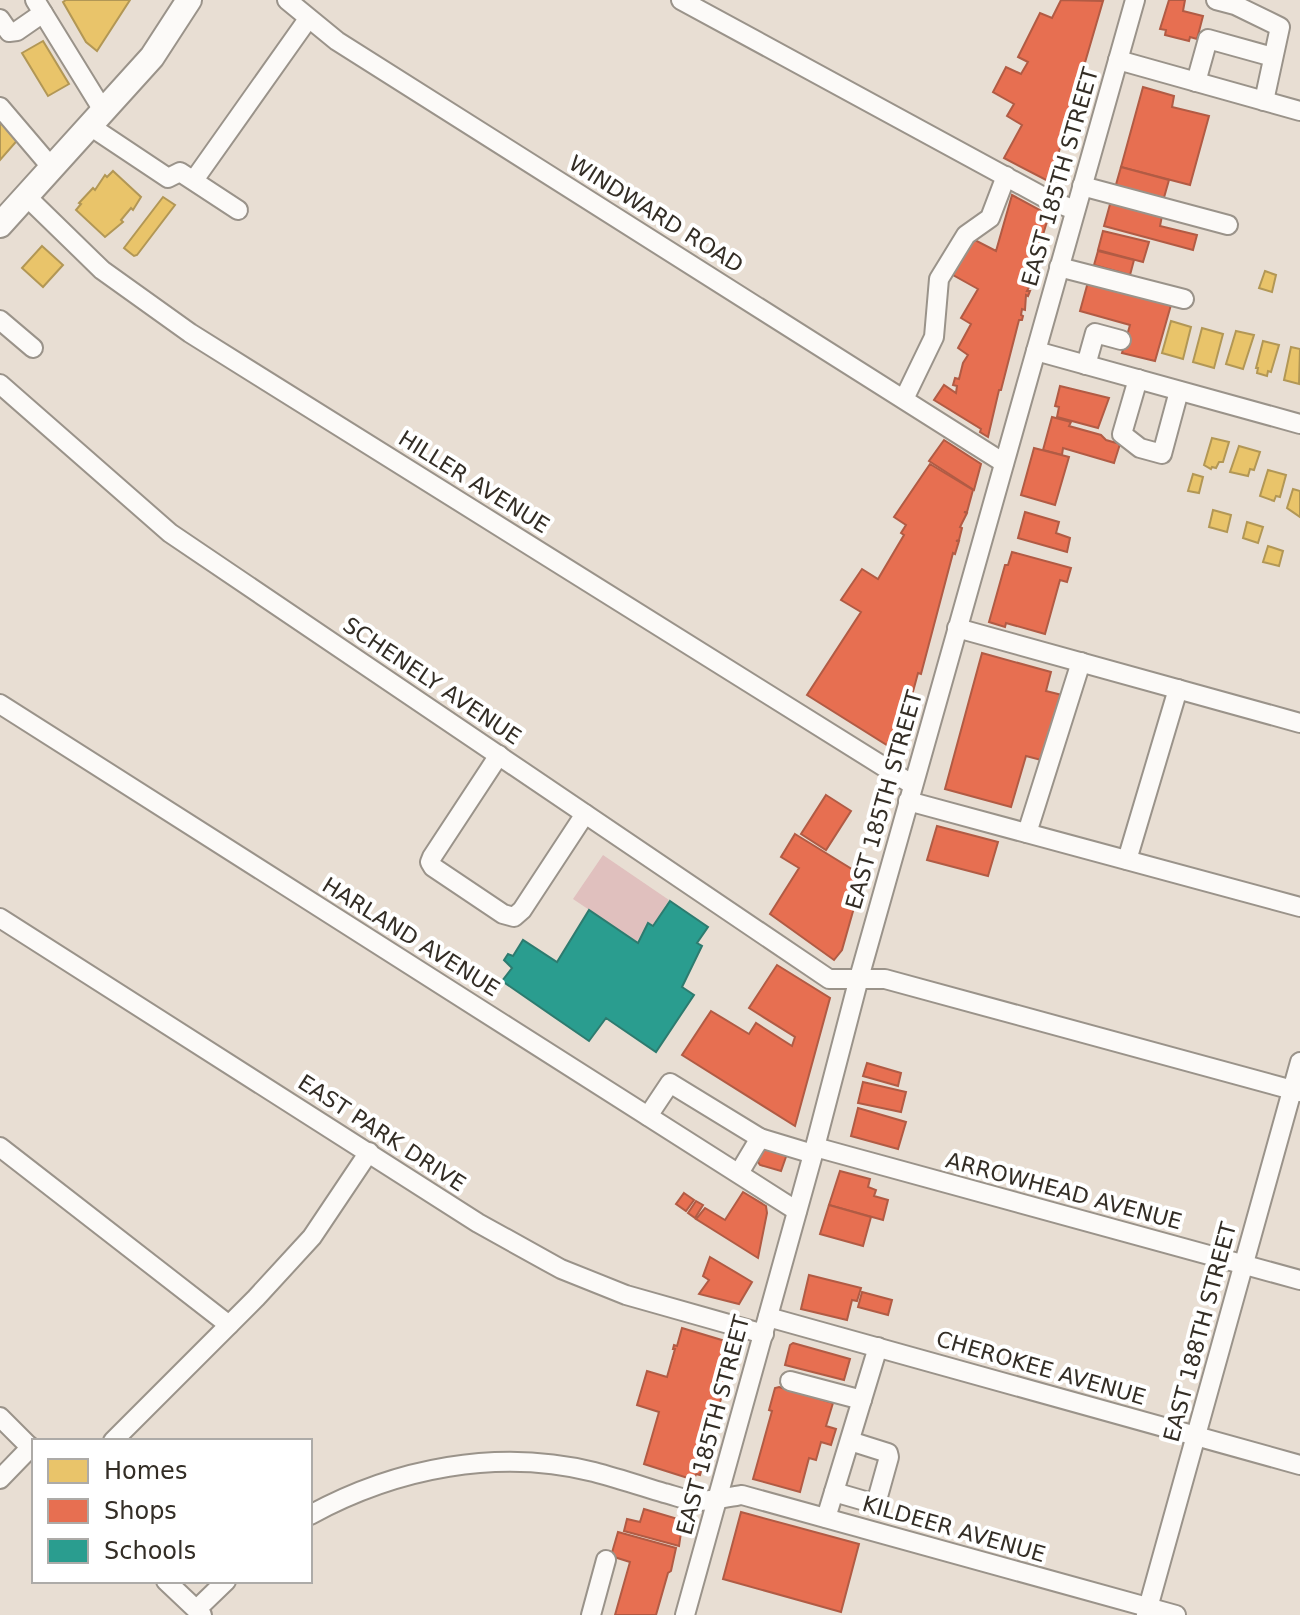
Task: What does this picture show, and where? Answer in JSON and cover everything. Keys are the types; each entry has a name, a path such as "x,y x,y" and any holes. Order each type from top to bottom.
{"main road":[{"path":"0,225 152,57 189,0"}],"street":[{"name":"WINDWARD ROAD","path":"287,0 337,41 1004,463"},
{"path":"681,0 1049,200 1075,210"},
{"name":"EAST 185TH STREET","path":"685,1615 859,978 1135,0"},
{"path":"1216,0 1235,5 1280,27 1264,101"},
{"path":"0,19 9,32 17,31 39,7 97,119 168,178 180,172 238,210"},
{"path":"194,180 308,19"},
{"path":"1196,82 1208,39 1273,57"},
{"path":"1118,60 1300,111"},
{"path":"0,107 52,168"},
{"path":"904,399 934,337 939,279 966,235 990,218 1006,176"},
{"path":"1082,186 1228,225"},
{"name":"HILLER AVENUE","path":"27,197 102,270 190,333 911,793 1027,833 1300,907"},
{"path":"1059,267 1184,299"},
{"path":"0,320 33,348"},
{"path":"1086,365 1088,331 1121,340"},
{"path":"1036,351 1300,424"},
{"path":"1138,379 1122,434 1140,448 1162,454 1179,391"},
{"name":"SCHENELY AVENUE","path":"0,384 170,533 829,979 885,979 1296,1091"},
{"path":"957,628 1300,723"},
{"path":"1027,833 1081,662"},
{"path":"1127,860 1178,689"},
{"name":"HARLAND AVENUE","path":"0,704 797,1211"},
{"path":"499,755 432,857 430,862 433,867 503,914 514,917 522,910 585,814"},
{"name":"EAST PARK DRIVE","path":"0,918 478,1223 561,1269 626,1295 766,1325"},
{"name":"EAST 188TH STREET","path":"1147,1611 1242,1265 1296,1091 1300,1062"},
{"name":"ARROWHEAD AVENUE","path":"648,1116 670,1083 760,1138 1300,1280"},
{"path":"739,1173 760,1138"},
{"path":"0,1147 229,1325"},
{"path":"115,1439 312,1237 369,1152"},
{"name":"CHEROKEE AVENUE","path":"766,1325 878,1347 1300,1465"},
{"path":"826,1518 878,1347"},
{"path":"790,1381 862,1400"},
{"path":"0,1479 32,1449 1,1419"},
{"path":"834,1492 872,1503 877,1500 888,1453 850,1441"},
{"name":"KILDEER AVENUE","path":"312,1514 336,1501 406,1474 448,1466 507,1463 591,1472 693,1501 742,1495 1147,1611 1176,1615"},
{"path":"591,1615 606,1560"},
{"path":"168,1583 200,1612 224,1583"}],"shaded area":[{"path":"603,855 669,900 653,925 648,922 637,942 573,899"}],"building: Homes":[{"path":"130,0 97,51 86,42 63,2"},
{"path":"43,41 69,84 48,96 22,53"},
{"path":"0,118 21,136 0,160"},
{"path":"113,171 141,197 133,210 131,208 121,220 123,222 105,237 76,210 105,175 107,177"},
{"path":"163,197 175,205 134,256 124,248"},
{"path":"42,246 63,265 43,287 22,268"},
{"path":"1265,271 1276,275 1272,292 1259,288"},
{"path":"1171,321 1191,327 1183,359 1162,353"},
{"path":"1202,328 1223,334 1214,368 1193,362"},
{"path":"1236,331 1254,335 1243,369 1226,364"},
{"path":"1263,341 1279,345 1267,376 1257,373 1256,368"},
{"path":"1291,347 1300,349 1299,384 1284,380"},
{"path":"1212,438 1229,442 1223,462 1211,469 1204,465"},
{"path":"1239,446 1260,452 1254,470 1250,469 1248,476 1230,472"},
{"path":"1268,470 1286,475 1280,497 1276,496 1274,501 1260,496"},
{"path":"1193,474 1203,477 1199,493 1188,491"},
{"path":"1293,489 1300,491 1300,517 1287,508"},
{"path":"1213,510 1231,515 1227,532 1209,527"},
{"path":"1247,522 1263,527 1258,543 1243,538"},
{"path":"1268,546 1283,551 1279,566 1263,562"}],"building: Shops":[{"path":"1061,0 1103,1 1050,182 1004,158 1022,125 1007,116 1014,104 993,92 1006,67 1021,74 1028,62 1018,57 1040,13 1052,18"},
{"path":"1169,0 1185,0 1183,11 1203,16 1197,39 1190,37 1189,41 1165,35 1166,30 1160,29"},
{"path":"1143,87 1174,96 1172,107 1209,116 1190,185 1121,167"},
{"path":"1121,167 1169,180 1163,201 1115,188"},
{"path":"1012,195 1049,215 988,437 980,432 981,429 934,400 944,385 956,393 957,386 953,385 955,378 959,379 968,355 958,348 971,324 961,318 978,289 953,275 955,267 973,239 996,251"},
{"path":"1112,197 1162,216 1160,226 1197,235 1193,250 1104,226"},
{"path":"1103,231 1149,242 1143,262 1098,250"},
{"path":"1098,251 1134,260 1130,275 1094,265"},
{"path":"1088,282 1171,305 1155,361 1122,353 1130,325 1080,311"},
{"path":"1060,386 1109,398 1098,428 1057,417 1059,407 1055,406"},
{"path":"1052,417 1120,444 1114,463 1063,448 1062,455 1043,450"},
{"path":"944,440 981,464 974,490 929,461"},
{"path":"1034,448 1069,457 1055,505 1021,495"},
{"path":"930,464 973,490 967,512 964,512 967,513 960,527 959,540 956,541 959,541 900,740 890,747 807,695 861,612 841,600 862,569 878,579 904,535 901,533 906,525 894,517"},
{"path":"1025,512 1059,522 1056,533 1070,538 1067,552 1018,538"},
{"path":"1012,552 1071,568 1067,582 1060,580 1045,634 1006,623 1005,627 989,622 1005,565 1008,565"},
{"path":"982,653 1051,672 1046,691 1062,695 1045,761 1026,756 1011,807 945,789"},
{"path":"826,795 851,811 826,850 801,834"},
{"path":"937,826 998,842 988,876 927,860"},
{"path":"795,834 863,876 842,950 834,960 770,914 799,868 781,857"},
{"path":"777,965 830,998 795,1126 682,1055 711,1011 749,1034 756,1023 792,1046 795,1037 749,1008"},
{"path":"867,1063 901,1073 898,1086 863,1076"},
{"path":"863,1082 906,1092 901,1112 858,1103"},
{"path":"858,1108 906,1122 898,1149 851,1136"},
{"path":"763,1147 787,1154 781,1171 760,1165 758,1162"},
{"path":"840,1171 870,1179 868,1187 876,1190 874,1196 888,1200 883,1220 829,1205"},
{"path":"743,1192 766,1206 758,1258 696,1219 705,1208 725,1220"},
{"path":"684,1193 694,1200 686,1211 676,1204"},
{"path":"696,1201 703,1205 695,1218 688,1213"},
{"path":"829,1205 871,1217 863,1246 820,1234"},
{"path":"710,1257 752,1282 739,1304 699,1294 709,1280 703,1276"},
{"path":"809,1275 861,1288 857,1301 852,1300 847,1320 801,1309"},
{"path":"862,1292 892,1300 888,1315 858,1307"},
{"path":"682,1328 725,1341 732,1348 733,1355 700,1475 696,1474 694,1480 644,1464 659,1412 637,1405 647,1371 667,1377 674,1345 677,1346"},
{"path":"793,1343 850,1359 844,1380 785,1365"},
{"path":"775,1388 833,1403 826,1426 836,1429 831,1445 821,1442 816,1460 809,1458 800,1492 753,1479 772,1411 769,1410"},
{"path":"644,1509 678,1519 682,1526 679,1546 624,1531 627,1519 640,1522"},
{"path":"741,1512 859,1544 841,1612 723,1579"},
{"path":"618,1532 676,1548 656,1615 615,1615 630,1562 611,1556"}],"building: Schools":[{"path":"670,901 708,927 697,943 702,946 682,987 694,995 656,1052 606,1018 589,1041 502,981 512,968 504,960 508,954 513,956 523,940 557,962 589,910 638,943 648,923 653,926"}]}
